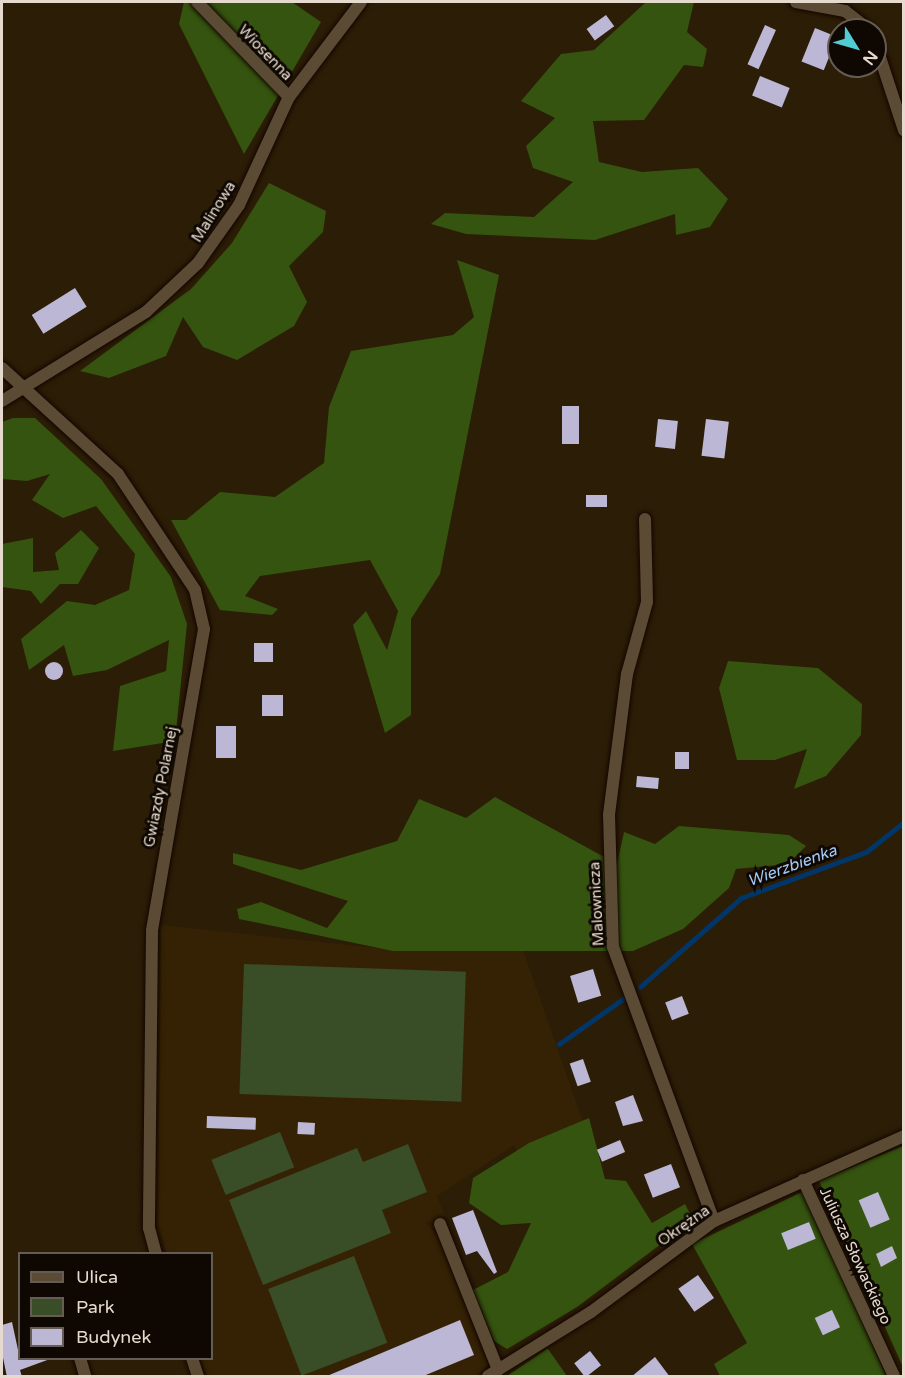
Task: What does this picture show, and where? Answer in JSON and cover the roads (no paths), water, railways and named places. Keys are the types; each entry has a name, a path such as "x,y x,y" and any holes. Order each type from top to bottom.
{"street":[{"name":"Wiosenna","path":"197,2 289,97"},
{"name":"Malinowa","path":"2,401 27,388 146,312 198,263 239,205 289,97 361,2"},
{"path":"796,2 845,11 854,18"},
{"path":"886,78 903,130"},
{"name":"Gwiazdy Polarnej","path":"2,368 27,388 118,474 145,509 195,590 204,629 152,931 150,1228 156,1252"},
{"name":"Malownicza","path":"645,519 646,606 627,674 609,815 613,946 714,1221"},
{"name":"Okrężna","path":"440,1224 493,1373 591,1312 714,1221 903,1136"},
{"name":"Juliusza Słowackiego","path":"803,1180 894,1377"},
{"path":"80,1360 84,1377"},
{"path":"192,1360 198,1377"}],"waterway":[{"name":"Wierzbienka","path":"640,987 741,898 866,852 904,822"},
{"name":"Wierzbienka","path":"559,1044 623,999"}]}
